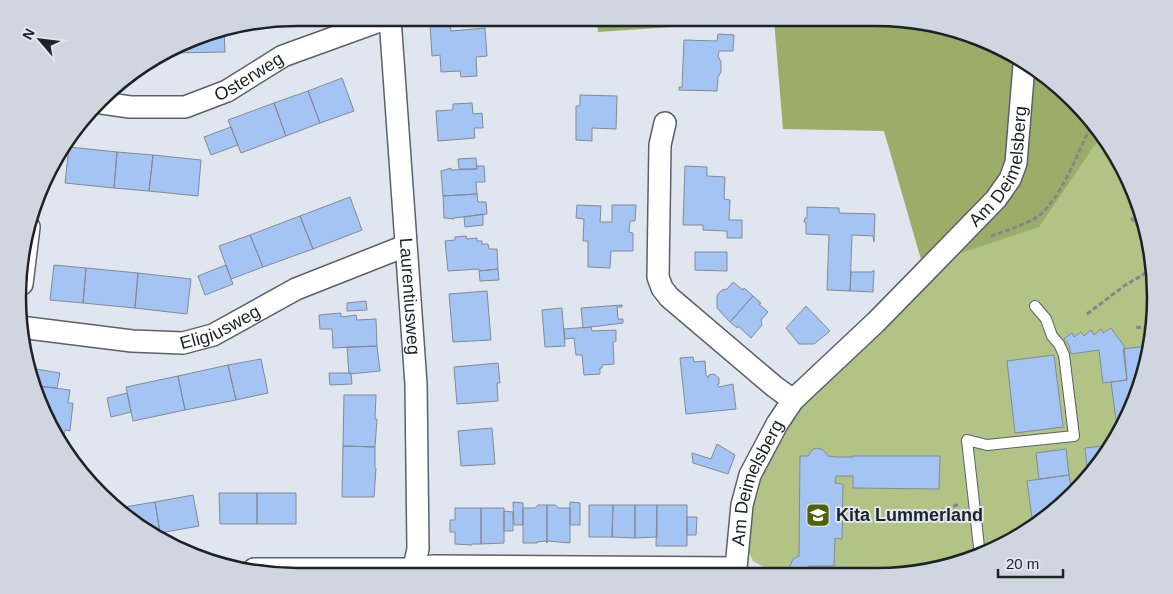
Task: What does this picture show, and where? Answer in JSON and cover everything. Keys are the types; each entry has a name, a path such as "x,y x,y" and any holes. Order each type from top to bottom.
{"street":[{"name":"Osterweg","path":"108,104 130,107 185,107 227,91 283,56 367,26"},
{"name":"Laurentiusweg","path":"390,26 416,384 418,549 414,568"},
{"name":"Am Deimelsberg","path":"426,568 433,566 736,568 742,505 750,474 777,424 793,400 876,322 996,199 1010,179 1016,163 1024,71"},
{"name":"Am Deimelsberg","path":"665,123 660,145 658,277 662,288 669,297 752,368 793,400"},
{"name":"Eligiusweg","path":"29,328 132,341 183,342 213,336 296,289 405,246"}],"lane":[{"path":"979,547 967,440 986,444 1074,436 1064,355 1060,344 1052,336 1046,319 1035,306"}],"path":[{"path":"967,229 984,238 1022,225 1036,218 1050,206 1089,130"},
{"path":"1131,218 1137,225"},
{"path":"1087,314 1101,302 1145,273"},
{"path":"1136,327 1145,328"},
{"path":"940,511 973,500"}],"green space":[{"path":"598,26 686,26 598,32"},
{"path":"774,26 876,26 929,31 980,47 1015,66 1007,156 995,183 924,270 884,131 783,129"},
{"path":"1025,71 1055,93 1080,118 1098,142 1039,227 961,253 954,249 998,203"},
{"path":"1098,142 1119,177 1126,193 1142,244 1147,297 1142,350 1126,401 1101,447 1080,476 1055,501 1026,522 996,540 946,559 929,563 876,568 765,568 753,561 746,546 749,518 760,482 778,443 800,408 928,274 1092,149"}],"building":[{"path":"430,26 450,26 451,31 485,28 487,56 476,57 477,76 461,77 460,71 441,72 440,55 432,56"},
{"path":"718,34 734,35 733,51 719,51 721,72 718,77 717,91 679,90 679,87 682,87 684,40 717,41"},
{"path":"224,36 225,52 180,53"},
{"path":"342,78 354,111 320,123 308,91"},
{"path":"308,91 320,123 286,136 274,103"},
{"path":"580,95 617,96 616,129 592,128 592,141 576,140 576,106 580,106"},
{"path":"274,103 286,136 241,153 228,120"},
{"path":"472,103 473,114 482,113 483,128 474,128 475,138 438,141 436,111 453,110 453,104"},
{"path":"231,127 238,145 211,155 204,137"},
{"path":"72,147 117,152 114,188 65,183 68,153"},
{"path":"117,152 153,155 149,191 114,188"},
{"path":"153,155 201,160 198,196 149,191"},
{"path":"476,158 477,169 459,169 458,159"},
{"path":"477,166 484,166 485,182 476,182 477,194 443,196 441,171 451,168 451,170 477,169"},
{"path":"685,166 707,167 707,176 725,177 724,199 730,200 729,220 742,220 742,238 727,238 727,231 703,230 703,225 683,225"},
{"path":"477,194 478,202 486,202 487,214 454,219 444,218 443,196"},
{"path":"350,197 362,230 313,249 300,216"},
{"path":"577,205 601,206 600,222 612,222 612,205 636,205 635,221 630,221 629,232 633,233 633,251 611,251 610,268 588,267 588,241 583,241 584,219 576,218"},
{"path":"807,207 839,208 839,213 875,214 874,242 873,236 852,235 850,291 827,290 829,235 806,234 806,222 804,222 805,218 807,218"},
{"path":"483,214 483,225 465,227 464,217"},
{"path":"300,216 313,249 263,267 250,235"},
{"path":"250,235 263,267 231,279 219,246"},
{"path":"466,236 467,239 477,238 477,241 482,241 482,244 488,244 489,249 497,249 498,269 448,271 445,241 455,240 455,237"},
{"path":"695,252 727,252 727,271 695,270"},
{"path":"54,265 86,268 83,303 50,300"},
{"path":"226,265 233,284 205,295 198,276"},
{"path":"86,268 138,273 135,308 83,303"},
{"path":"498,269 499,280 480,281 479,271"},
{"path":"874,270 873,292 850,291 851,272 872,272"},
{"path":"138,273 191,279 187,314 135,308"},
{"path":"733,282 753,296 730,322 717,308 717,295 722,290 727,289"},
{"path":"487,291 491,340 453,342 449,294"},
{"path":"753,296 768,312 761,320 762,325 751,338 738,326 737,328 730,322"},
{"path":"366,301 367,310 347,311 347,303"},
{"path":"622,305 622,307 617,307 618,319 623,319 623,323 583,328 581,308"},
{"path":"806,306 830,331 814,344 799,344 786,328"},
{"path":"562,308 565,346 545,347 542,310"},
{"path":"341,313 341,317 356,315 357,320 376,319 377,346 333,348 332,329 320,329 319,315"},
{"path":"591,327 592,331 616,330 616,341 613,342 614,364 602,365 600,374 584,375 582,355 576,355 574,338 565,339 564,329"},
{"path":"1111,328 1124,346 1127,380 1103,383 1099,350 1071,354 1069,345 1064,339 1072,333 1074,337 1081,332 1084,336 1091,330 1094,335 1101,329 1103,333"},
{"path":"377,346 380,371 349,374 347,347"},
{"path":"1142,347 1138,367 1116,422 1111,382 1127,380 1123,349"},
{"path":"1054,355 1063,427 1015,433 1007,361"},
{"path":"693,357 694,362 705,361 706,375 708,378 709,375 714,374 719,378 719,384 717,385 719,387 733,384 736,409 686,414 680,358"},
{"path":"261,359 268,393 236,400 228,365"},
{"path":"498,363 500,383 497,383 498,401 457,404 454,367"},
{"path":"228,365 236,400 185,410 178,376"},
{"path":"36,370 60,373 57,388 42,387"},
{"path":"329,373 351,373 352,384 330,385"},
{"path":"178,376 185,410 133,421 126,387"},
{"path":"42,386 70,390 68,403 73,403 70,431 65,430 64,434 54,417"},
{"path":"127,393 131,412 111,417 107,398"},
{"path":"344,395 376,395 375,447 343,446"},
{"path":"492,428 495,464 461,466 458,431"},
{"path":"717,444 735,455 728,474 693,463 692,453 711,459"},
{"path":"343,446 375,447 374,497 342,497"},
{"path":"1102,446 1087,467 1085,448"},
{"path":"816,448 823,450 828,456 836,457 940,456 939,489 853,488 853,476 836,476 835,483 843,484 842,539 835,538 834,566 791,568 790,566 793,559 799,556 800,456 808,456"},
{"path":"1066,449 1069,475 1039,479 1036,453"},
{"path":"1069,475 1071,485 1055,501 1032,518 1027,481"},
{"path":"219,493 257,493 257,524 220,524"},
{"path":"257,493 296,493 296,524 257,524"},
{"path":"193,495 199,526 164,532 159,529 155,502"},
{"path":"155,502 159,529 147,522 125,507"},
{"path":"513,502 523,503 523,525 514,525"},
{"path":"570,502 580,503 580,525 570,525"},
{"path":"538,505 547,505 547,543 546,541 523,543 523,508 535,508"},
{"path":"547,505 570,508 570,543 548,541 547,543"},
{"path":"589,505 613,505 612,537 589,537"},
{"path":"613,505 635,505 635,538 612,537"},
{"path":"635,505 657,505 657,537 635,538"},
{"path":"657,505 687,505 687,546 656,546"},
{"path":"455,508 481,508 481,544 455,544 455,532 450,532 450,520 455,520"},
{"path":"481,508 504,508 504,543 481,544"},
{"path":"504,511 513,512 513,531 504,531"},
{"path":"687,517 697,517 696,535 687,535"}],"place":[{"name":"Kita Lummerland","path":"818,515"}]}
